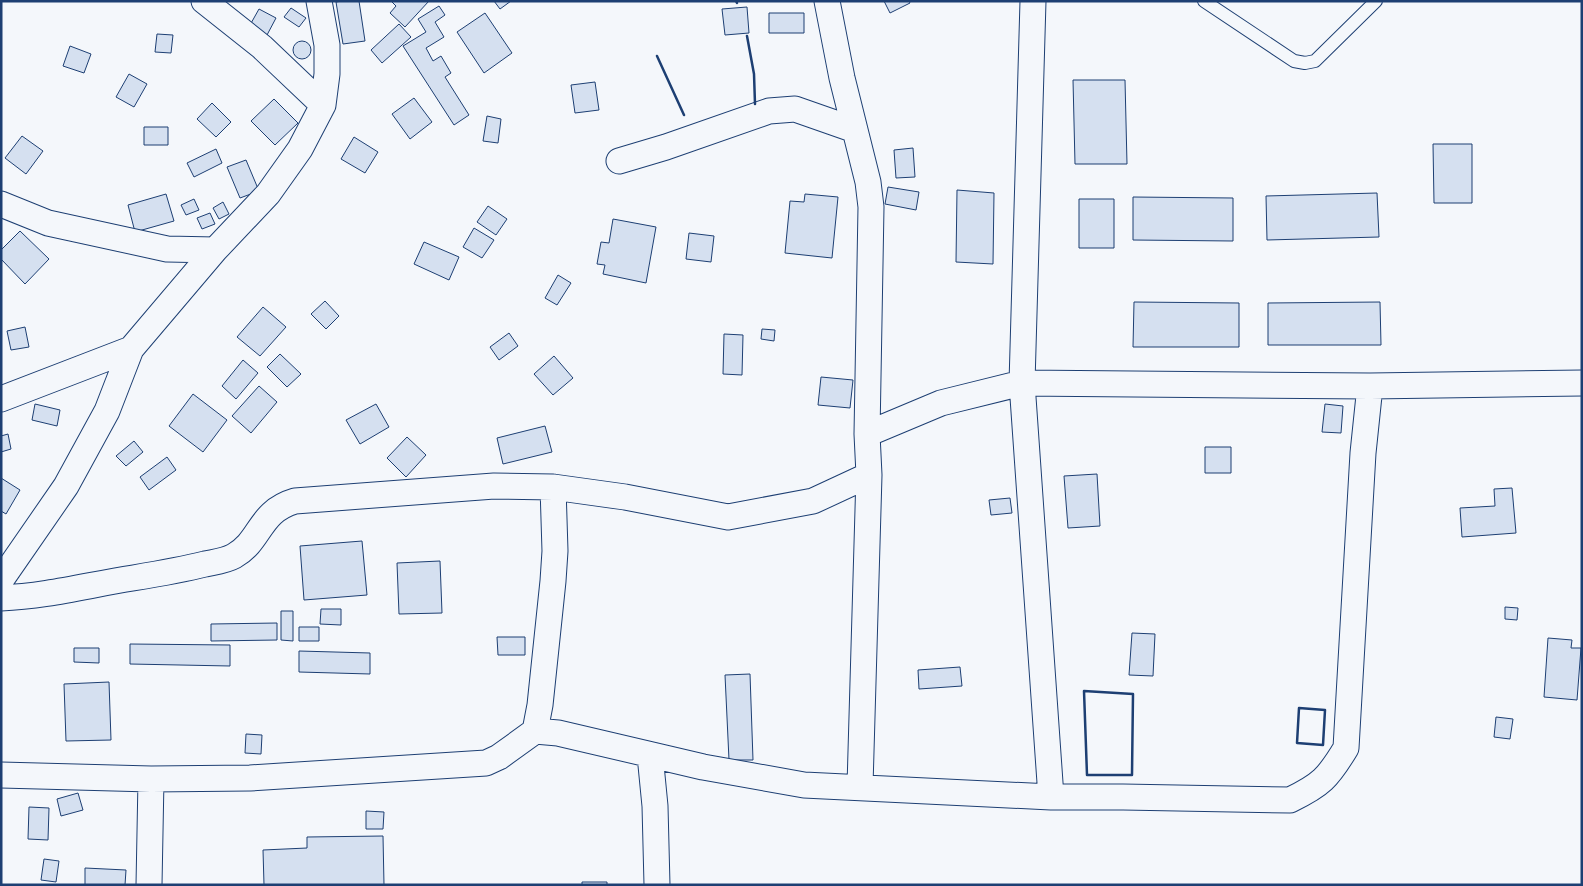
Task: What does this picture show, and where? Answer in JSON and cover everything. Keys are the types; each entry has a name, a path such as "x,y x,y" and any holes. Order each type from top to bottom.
{"street":[{"path":"204,1 262,47 323,105"},
{"path":"1,580 26,546 70,477 107,411 131,349 215,250 268,194 300,149 323,105 327,74 327,45 319,1"},
{"path":"827,1 842,78 868,182 871,207 867,434 869,475 860,786"},
{"path":"1033,1 1022,383 1051,797"},
{"path":"619,161 666,147 769,111 795,109 855,130"},
{"path":"1,204 48,223 167,249 215,250"},
{"path":"1,399 131,349"},
{"path":"867,434 940,403 1022,383 1370,386 1582,383"},
{"path":"1,775 151,779 250,778 486,763 499,757 535,731 558,733 703,767 804,785 860,786 1051,797 1290,800 1313,789 1333,771 1346,748 1363,453 1370,386"},
{"path":"1,598 33,596 176,571 222,560 241,551 267,517 275,510 295,501 494,486 553,487 625,497 728,517 813,501 869,475"},
{"path":"535,731 541,695 553,581 555,551 553,487"},
{"path":"650,755 655,806 656,885"},
{"path":"149,885 151,779"}],"lane":[{"path":"1204,1 1294,61 1305,63 1315,61 1376,1"}],"building":[{"path":"359,1 365,41 343,44 336,2"},
{"path":"391,1 429,1 405,27 390,13 396,6"},
{"path":"494,1 511,1 500,9"},
{"path":"884,1 909,1 910,3 890,13"},
{"path":"439,6 445,15 435,22 444,37 426,48 433,61 441,56 451,73 445,77 469,115 454,125 403,46 426,32 418,19"},
{"path":"747,7 749,33 725,35 722,9"},
{"path":"291,8 306,18 299,27 284,17"},
{"path":"259,9 276,18 267,35 250,25"},
{"path":"485,13 512,53 484,73 457,32"},
{"path":"769,13 804,13 804,33 769,33"},
{"path":"399,24 411,37 382,63 371,50"},
{"path":"157,34 173,35 171,53 155,52"},
{"path":"302,41 308,44 311,50 308,56 302,59 296,56 293,50 296,44"},
{"path":"70,46 91,54 84,73 63,66"},
{"path":"129,74 147,84 134,107 116,97"},
{"path":"1073,80 1125,80 1127,164 1075,164"},
{"path":"595,82 599,110 575,113 571,85"},
{"path":"414,98 432,122 410,139 392,114"},
{"path":"274,99 298,123 275,145 251,121"},
{"path":"212,103 231,122 216,137 197,119"},
{"path":"487,116 501,119 498,143 483,141"},
{"path":"144,127 168,127 168,145 144,145"},
{"path":"22,136 43,151 26,174 5,158"},
{"path":"354,137 378,152 365,173 341,159"},
{"path":"1433,144 1472,144 1472,203 1434,203"},
{"path":"913,148 915,177 896,178 894,150"},
{"path":"216,149 222,163 194,177 187,163"},
{"path":"246,160 259,191 240,198 227,167"},
{"path":"888,187 919,192 916,210 885,204"},
{"path":"957,190 994,193 993,264 956,262"},
{"path":"1377,193 1379,237 1267,240 1266,196"},
{"path":"166,194 174,221 135,232 128,205"},
{"path":"805,194 838,197 832,258 785,253 790,201 804,202"},
{"path":"1133,197 1233,198 1233,241 1133,240"},
{"path":"194,199 199,210 186,215 181,205"},
{"path":"1079,199 1114,199 1114,248 1079,248"},
{"path":"223,202 229,214 219,219 213,208"},
{"path":"488,206 507,219 496,235 477,222"},
{"path":"210,213 215,224 202,229 197,218"},
{"path":"613,219 656,227 646,283 603,274 605,265 597,264 601,242 609,243"},
{"path":"474,228 494,240 482,258 463,247"},
{"path":"20,231 49,259 25,284 1,259 1,250"},
{"path":"689,233 714,236 711,262 686,259"},
{"path":"424,242 459,257 449,280 414,264"},
{"path":"558,275 571,283 557,305 545,298"},
{"path":"325,301 339,316 326,329 311,314"},
{"path":"1134,302 1239,303 1239,347 1133,347"},
{"path":"1380,302 1381,345 1268,345 1268,303"},
{"path":"263,307 286,327 260,356 237,337"},
{"path":"25,327 29,347 11,350 7,331"},
{"path":"762,329 775,330 774,341 761,339"},
{"path":"509,333 518,346 499,360 490,347"},
{"path":"724,334 743,335 742,375 723,374"},
{"path":"280,354 301,374 287,387 267,367"},
{"path":"554,356 573,378 553,395 534,374"},
{"path":"243,360 258,373 236,399 222,386"},
{"path":"821,377 853,380 850,408 818,405"},
{"path":"259,386 277,402 251,433 232,416"},
{"path":"193,394 227,420 203,452 169,426"},
{"path":"35,404 60,410 57,426 32,420"},
{"path":"376,404 389,427 360,444 346,420"},
{"path":"1325,404 1343,406 1341,433 1322,432"},
{"path":"545,426 552,452 503,464 497,438"},
{"path":"8,434 11,449 1,452 1,436"},
{"path":"407,437 426,455 406,477 387,458"},
{"path":"134,441 143,452 126,466 116,456"},
{"path":"1205,447 1231,447 1231,473 1205,473"},
{"path":"167,457 176,470 149,490 140,477"},
{"path":"1097,474 1100,526 1068,528 1064,476"},
{"path":"1,478 20,490 6,514 1,511"},
{"path":"1512,488 1516,533 1462,537 1460,508 1495,506 1494,489"},
{"path":"1010,498 1012,513 991,515 989,500"},
{"path":"362,541 367,595 304,600 300,546"},
{"path":"440,561 442,613 399,614 397,563"},
{"path":"1505,607 1518,608 1517,620 1505,619"},
{"path":"321,609 341,609 341,625 320,624"},
{"path":"281,611 293,611 293,641 281,640"},
{"path":"277,623 277,640 211,641 211,624"},
{"path":"299,627 319,627 319,641 299,641"},
{"path":"1132,633 1155,634 1153,676 1129,675"},
{"path":"497,637 525,637 525,655 498,655"},
{"path":"1548,638 1572,640 1571,648 1581,648 1577,700 1544,697"},
{"path":"130,644 230,645 230,666 130,664"},
{"path":"74,648 99,648 99,663 74,662"},
{"path":"299,651 370,653 370,674 299,672"},
{"path":"960,667 962,686 919,689 918,670"},
{"path":"750,674 753,760 729,760 725,675"},
{"path":"109,682 111,740 66,741 64,684"},
{"path":"1496,717 1513,719 1510,739 1494,737"},
{"path":"246,734 262,735 261,754 245,753"},
{"path":"78,793 83,810 61,816 57,799"},
{"path":"29,807 49,808 48,840 28,839"},
{"path":"366,811 384,812 383,829 366,829"},
{"path":"383,836 384,885 264,885 263,850 307,848 307,837"},
{"path":"44,859 59,861 56,882 41,880"},
{"path":"85,868 126,870 125,885 85,885"},
{"path":"582,882 607,882 607,885 582,885"}],"wall":[{"path":"747,36 754,74 755,104"},
{"path":"657,56 684,115"},
{"path":"1084,691 1133,694 1132,775 1087,775 1084,691"},
{"path":"1299,708 1325,710 1323,745 1297,743 1299,708"}]}
